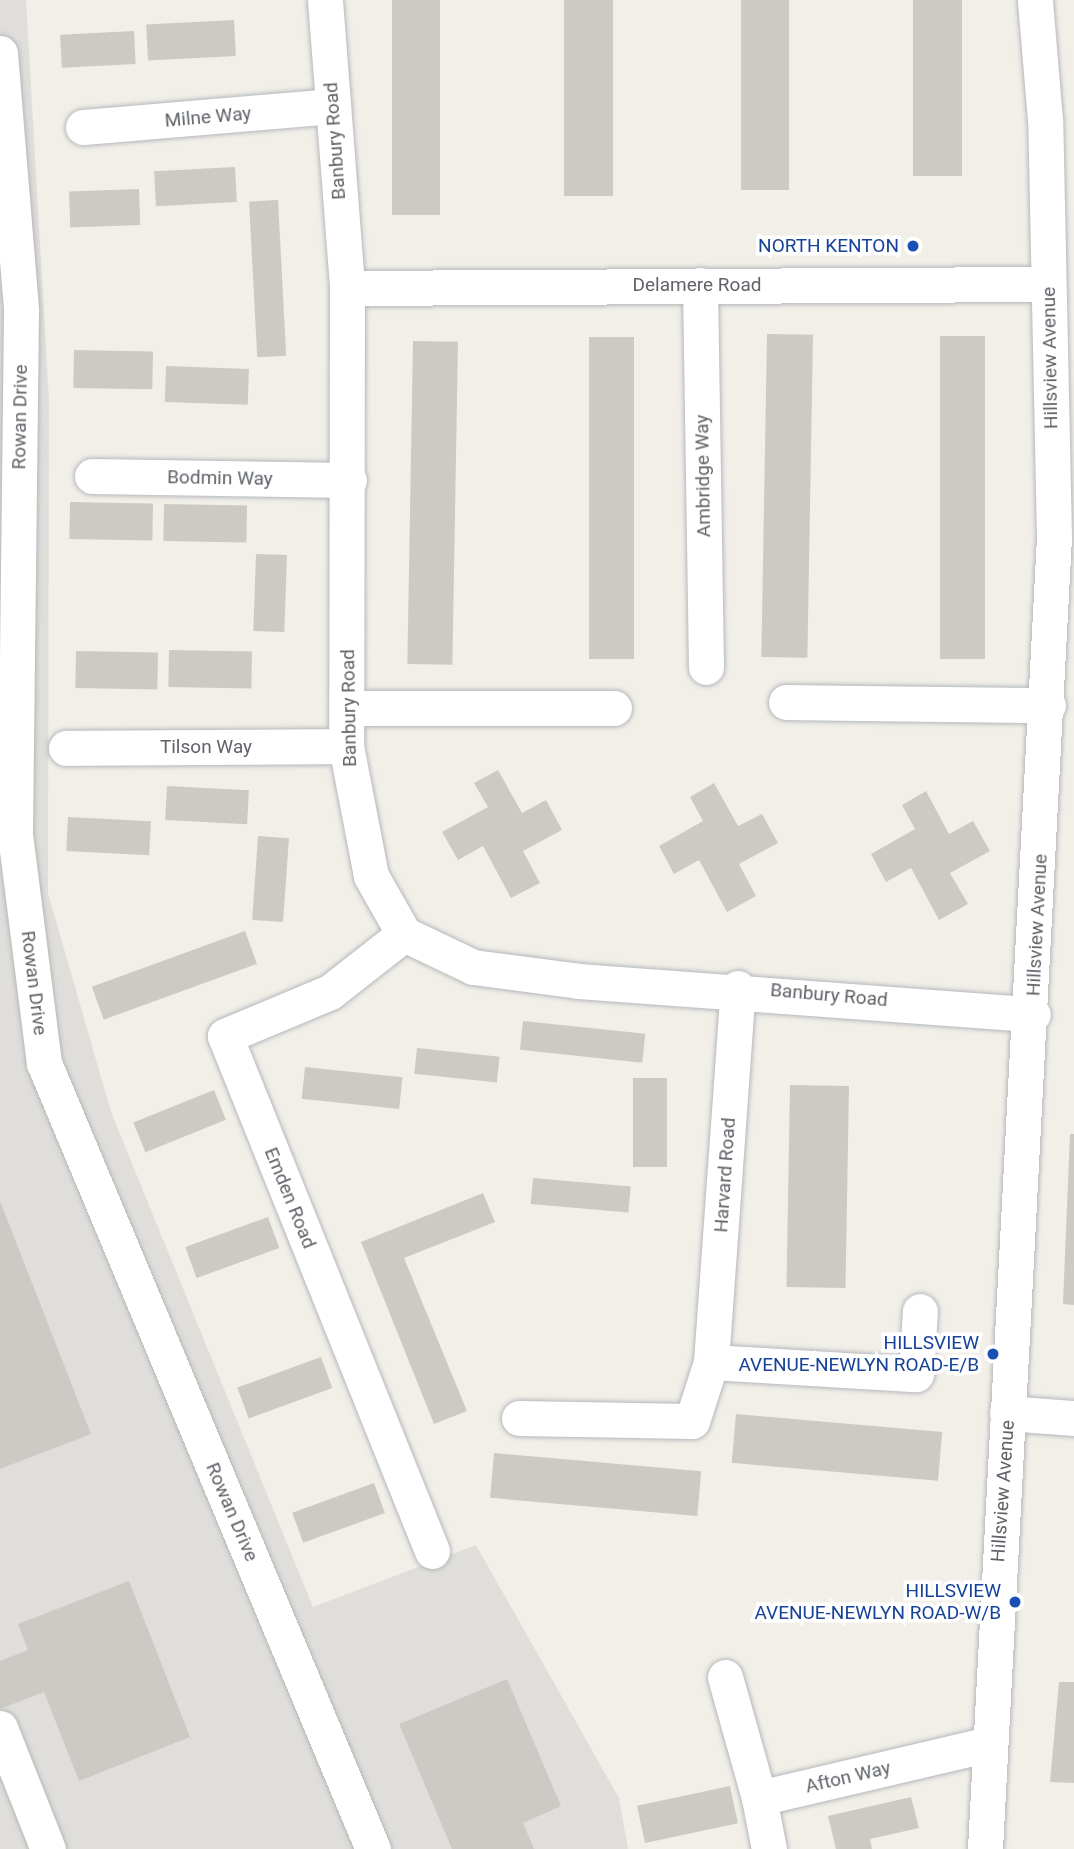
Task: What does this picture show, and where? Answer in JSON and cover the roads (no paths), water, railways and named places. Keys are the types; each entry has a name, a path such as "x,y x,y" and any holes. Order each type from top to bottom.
{"street":[{"name":"Banbury Road","path":"325,0 346,288 349,480 346,747 371,876 404,934 473,967 579,981 738,988 1033,1014"},
{"name":"Hillsview Avenue","path":"985,1849 1048,705 1064,538 1057,266 1035,0"},
{"name":"Rowan Drive","path":"0,52 22,312 15,834 44,1063 373,1849"},
{"name":"Milne Way","path":"83,127 333,106"},
{"name":"Delamere Road","path":"346,288 700,285 1057,266"},
{"name":"Ambridge Way","path":"700,285 706,667"},
{"name":"Bodmin Way","path":"92,476 349,480"},
{"path":"786,702 1048,705"},
{"path":"347,708 614,708"},
{"name":"Tilson Way","path":"66,748 346,747"},
{"name":"Emden Road","path":"404,934 330,992 225,1036 432,1552"},
{"name":"Harvard Road","path":"519,1418 692,1421 711,1362 738,988"},
{"path":"711,1362 916,1374 920,1311"},
{"path":"1007,1413 1074,1418"},
{"path":"725,1677 759,1798 769,1849"},
{"path":"0,1728 48,1849"},
{"name":"Afton Way","path":"759,1798 989,1744"}],"place":[{"name":"NORTH KENTON","path":"913,246"},
{"name":"HILLSVIEW AVENUE-NEWLYN ROAD-E/B","path":"993,1354"},
{"name":"HILLSVIEW AVENUE-NEWLYN ROAD-W/B","path":"1015,1602"}]}
